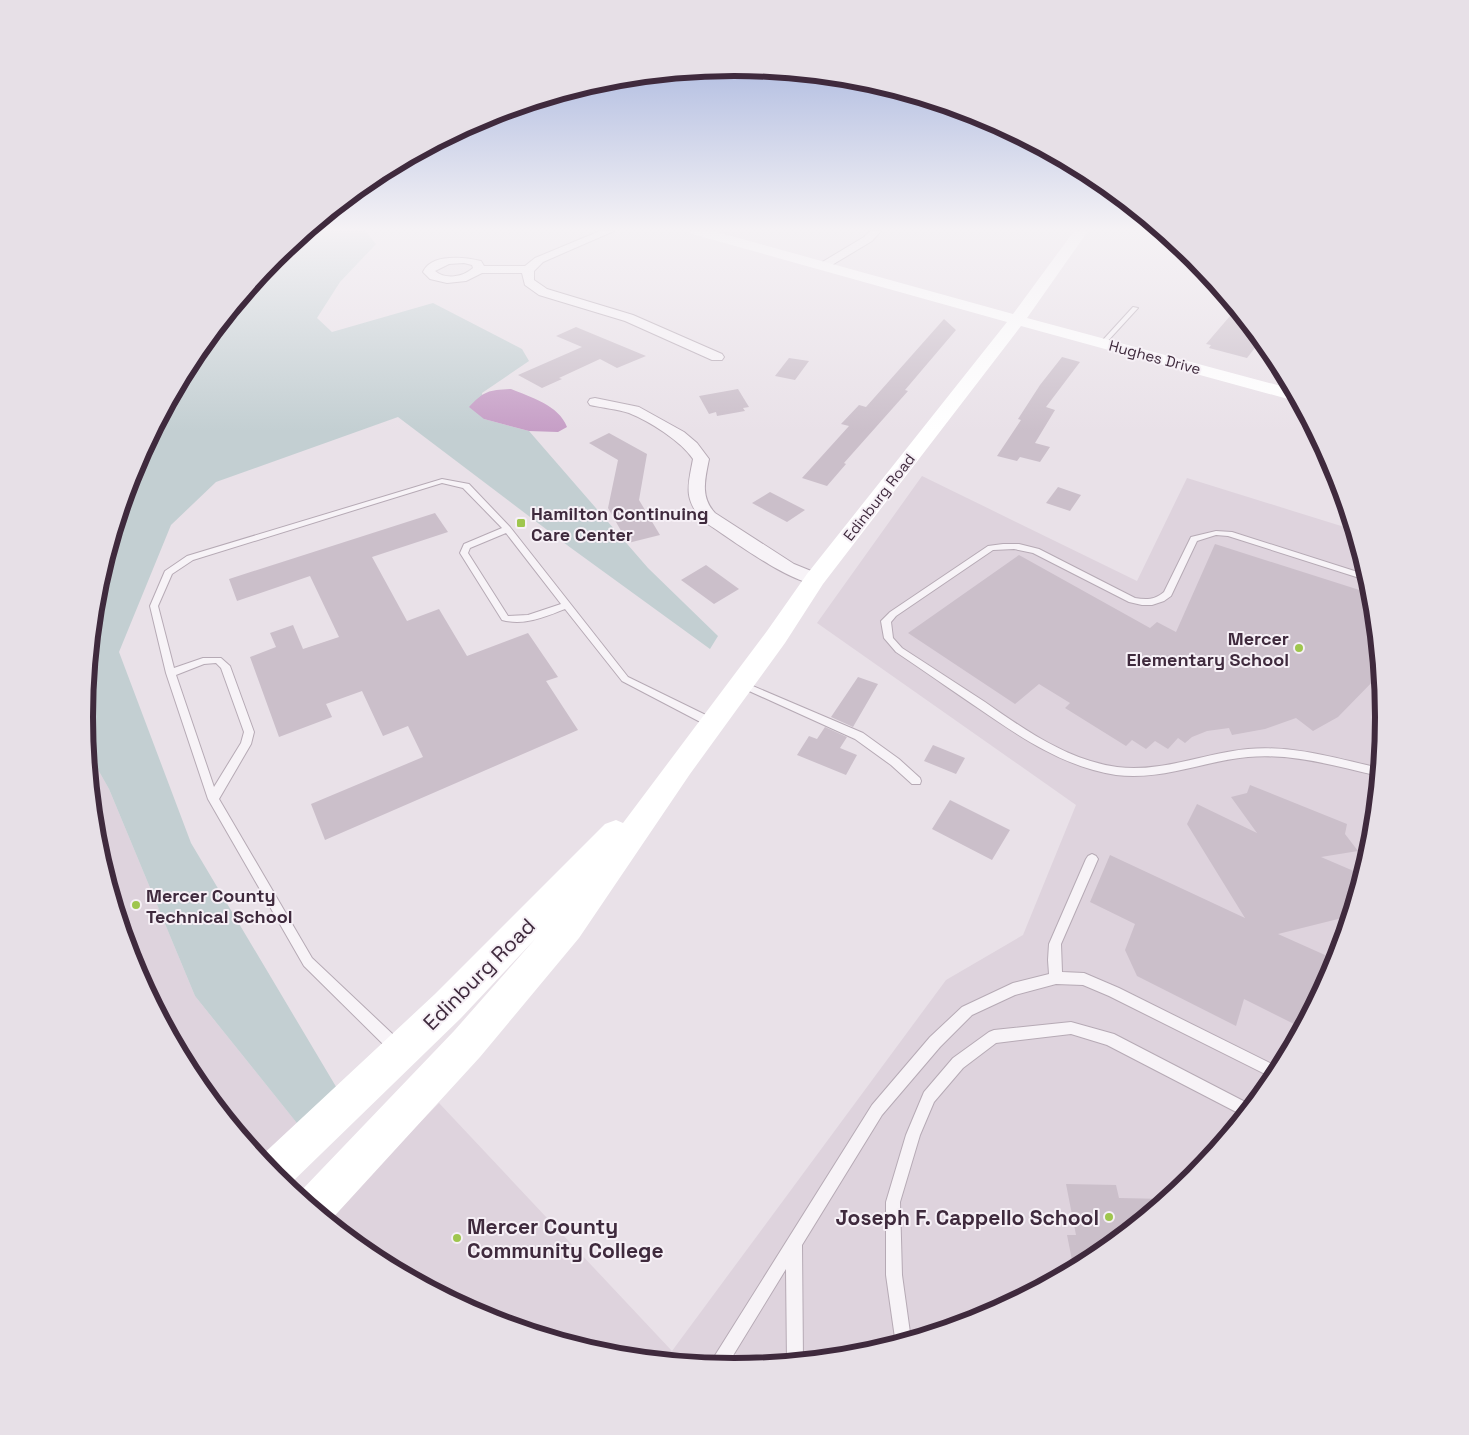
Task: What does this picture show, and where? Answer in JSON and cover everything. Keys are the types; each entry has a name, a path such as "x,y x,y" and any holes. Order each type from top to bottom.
{"main road":[{"name":"Hughes Drive","path":"938,298 1287,393"},
{"name":"Edinburg Road","path":"317,1204 467,1044 567,926 815,579 1033,298"},
{"name":"Edinburg Road","path":"278,1168 401,1052 536,916 680,766"}],"street":[{"path":"562,298 629,318 718,358"},
{"path":"595,402 634,410 679,435 692,446 700,459 696,494 699,507 709,517 788,568 815,579"}],"lane":[{"path":"1103,343 1135,308"},
{"path":"401,1052 308,962 213,799 171,673 154,606 168,573 190,558 442,481 466,486 508,529 625,679 712,723"},
{"path":"508,529 472,542 467,546 464,553 505,618 515,621 522,620 568,605"},
{"path":"1359,575 1229,534 1216,533 1194,539 1164,599 1142,603 1132,600 1036,551 1023,546 1001,546 991,548 893,614 886,621 887,635 890,642 899,650 1033,740 1090,765 1118,772 1157,770 1208,758 1248,752 1274,752 1373,771"},
{"path":"171,673 203,661 218,660 225,666 248,732 246,744 213,799"},
{"path":"741,684 859,736 895,762 916,781"},
{"path":"1056,978 1056,944 1092,859"},
{"path":"723,1358 877,1110 935,1042 967,1011 1013,990 1056,978 1084,979 1114,992 1270,1071"},
{"path":"902,1336 894,1275 893,1202 913,1135 930,1097 958,1064 994,1037 1072,1028 1109,1039 1243,1108"},
{"path":"794,1243 795,1355"}],"shaded area":[{"path":"250,298 330,298 317,318 332,332 433,303 522,349 529,361 482,393 484,419 529,431 648,568 718,636 710,649 571,548 398,417 216,482 171,525 119,652 191,843 338,1090 300,1127 195,996 109,789 96,765 93,718 99,634 115,552 127,511 159,434 201,361"},
{"path":"511,389 551,407 563,419 567,427 558,432 529,431 484,419 469,407 487,392"},
{"path":"922,476 1137,581 1187,478 1347,528 1363,592 1374,676 1376,718 1374,759 1363,843 1342,924 1310,1001 1268,1074 1243,1108 1217,1140 1157,1200 1091,1251 1055,1273 1018,1293 941,1325 900,1337 818,1353 734,1359 693,1357 651,1353 569,1337 528,1325 451,1293 378,1251 344,1226 330,1215 439,1103 672,1351 946,980 1023,935 1076,805 817,623"},
{"name":"Mercer County Technical School","path":"96,765 109,789 195,996 300,1127 267,1156 226,1108 201,1074 179,1038 159,1001 127,924 106,843"}],"building":[{"path":"1232,314 1257,346 1247,358 1209,348 1211,345 1206,344"},
{"path":"944,319 956,330 905,390 908,391 844,463 846,464 827,486 802,478 849,426 841,424 859,405 866,407"},
{"path":"576,327 646,356 617,368 600,359 542,388 518,375 582,347 556,336"},
{"path":"1062,357 1080,362 1046,407 1055,410 1035,443 1050,447 1040,462 1020,457 1017,461 997,456 1021,420 1018,419 1040,385"},
{"path":"789,358 809,361 795,380 775,376"},
{"path":"738,389 749,407 743,408 745,411 717,416 716,412 709,414 699,396"},
{"path":"609,433 647,454 639,500 660,535 628,543 608,508 618,460 589,443"},
{"path":"1058,487 1081,495 1070,511 1046,503"},
{"path":"770,492 805,510 787,522 752,503"},
{"path":"435,513 448,532 372,557 407,621 439,609 467,656 528,633 558,677 546,681 578,730 325,840 311,804 423,757 408,726 383,736 362,691 326,704 332,717 279,737 250,657 276,647 270,633 293,625 303,649 339,637 310,576 237,601 229,579"},
{"name":"Mercer Elementary School","path":"1215,544 1363,591 1370,634 1374,680 1338,717 1313,731 1296,718 1265,729 1232,735 1229,728 1207,731 1192,737 1185,743 1178,738 1168,749 1155,741 1146,749 1132,740 1126,746 1065,708 1070,703 1039,684 1015,704 908,633 1019,555 1150,628 1157,622 1176,632"},
{"path":"706,565 739,589 714,604 681,580"},
{"path":"858,677 878,684 853,727 831,717"},
{"path":"825,727 847,737 840,748 857,755 846,775 797,755 809,736 817,739"},
{"path":"933,745 965,758 956,774 924,761"},
{"path":"1250,785 1347,824 1345,834 1358,851 1321,857 1356,872 1344,918 1278,934 1325,955 1320,979 1297,1025 1244,999 1236,1026 1137,976 1125,950 1135,924 1090,902 1110,855 1245,918 1187,824 1197,804 1257,833 1231,797 1247,793"},
{"path":"950,800 1010,830 992,860 932,829"},
{"name":"Joseph F. Cappello School","path":"1066,1184 1116,1185 1119,1198 1158,1199 1125,1226 1072,1262 1067,1235 1076,1235"}],"place":[{"name":"Hamilton Continuing Care Center","path":"521,523"},
{"name":"Mercer Elementary School","path":"1299,648"},
{"name":"Mercer County Technical School","path":"136,905"},
{"name":"Joseph F. Cappello School","path":"1109,1217"},
{"name":"Mercer County Community College","path":"457,1238"}]}
